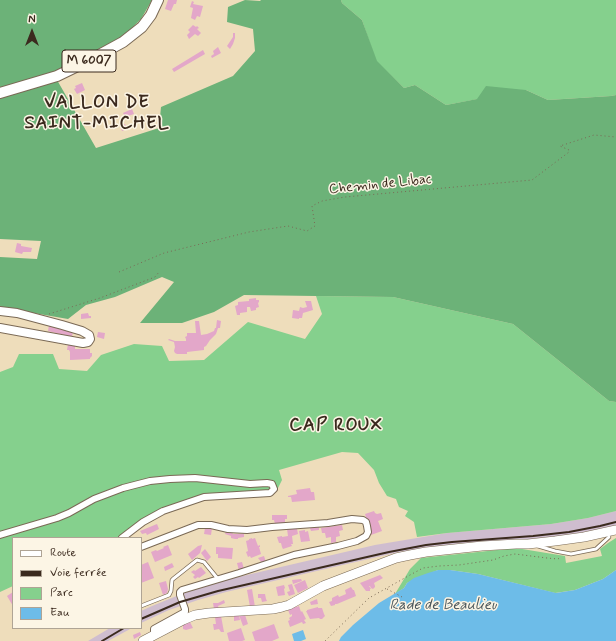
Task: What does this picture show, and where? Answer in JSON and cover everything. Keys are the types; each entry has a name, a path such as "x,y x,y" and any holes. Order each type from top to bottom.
{"main road":[{"name":"M 6007","path":"0,93 57,76 123,42 142,26 151,15 158,0"},
{"path":"143,641 195,615 273,609 289,605 323,586 396,558 450,549 528,544 572,539 616,530"},
{"path":"528,544 538,546 572,545 612,536"}],"street":[{"path":"0,311 17,313 82,331 89,335 90,340 83,343 0,328"},
{"path":"0,536 57,518 94,499 123,488 150,481 195,478 250,484 267,483 272,484 274,489 270,493 204,497 163,511 142,522 123,537"},
{"path":"142,547 198,525 211,525 228,529 246,530 272,526 328,523 352,519 363,520 366,522 368,532 366,536 357,541 294,555 181,590 180,595 185,612 154,629 154,635"}],"lane":[{"path":"142,606 169,595 171,592 173,579 197,560 204,562 218,579"}],"path":[{"name":"Chemin de Libac","path":"119,272 164,253 250,232 288,226 307,231 315,226 312,206 322,201 352,196 532,180 569,152 569,150 560,146 594,135 616,137"},
{"path":"50,314 100,298 156,277 159,272"},
{"path":"325,641 369,598 424,568 459,566 515,554 558,559 563,557"},
{"path":"386,588 402,597"}],"shaded area":[{"path":"616,511 616,526 561,537 455,544 399,552 226,592 169,610 142,623 142,611 184,593 221,581 375,545 447,533 551,524 588,518"},
{"path":"108,629 130,629 108,641 88,641"}],"green space":[{"path":"0,0 152,0 141,19 123,37 53,73 96,148 159,128 161,107 233,76 255,51 253,29 227,22 228,7 245,0 341,0 342,3 362,20 377,61 404,88 415,85 446,105 477,99 486,86 526,90 548,100 616,95 616,402 609,401 513,324 393,297 244,295 214,312 182,323 140,323 174,282 162,277 115,297 86,305 68,319 22,311 0,316 0,257 37,259 41,241 0,239"},
{"path":"341,0 616,0 616,95 548,100 526,90 446,105 415,85 404,88 376,61 362,20 342,3"},
{"path":"316,296 393,297 513,324 609,401 616,402 616,511 588,518 551,524 417,537 414,522 405,516 408,511 399,507 396,499 387,496 379,483 374,470 358,453 342,452 279,470 282,480 277,490 269,495 202,499 164,513 140,526 127,537 12,537 12,586 0,592 0,372 13,367 19,354 53,354 59,369 87,371 101,355 134,344 162,346 169,361 204,360 248,322 305,339 322,314"},
{"path":"616,538 616,570 603,579 575,590 555,593 478,574 438,570 407,583 404,588 395,594 410,569 421,558 516,548 565,556 566,563 602,556 600,549"}],"water":[{"name":"Rade de Beaulieu","path":"438,570 478,574 556,593 575,590 603,579 616,570 616,641 339,641 353,625 379,603 404,588 407,583 414,578"},
{"path":"303,630 306,639 294,641 292,634"}],"building":[{"path":"168,0 177,0 171,11 165,9"},
{"path":"192,1 194,2 193,4 203,6 200,17 197,16 195,20 191,18 193,8 190,7"},
{"path":"193,25 199,28 197,29 201,33 198,36 195,34 189,39 187,35 190,32 188,30"},
{"path":"233,33 235,33 235,38 230,49 227,46 233,37"},
{"path":"218,47 221,53 212,58 211,56 214,54 213,51"},
{"path":"203,50 205,54 174,72 172,69"},
{"path":"82,83 85,90 77,94 74,89 76,88 75,86"},
{"path":"132,109 134,114 125,117 123,113"},
{"path":"125,124 127,129 122,131 120,126"},
{"path":"17,243 21,244 21,246 32,248 31,252 23,252 22,254 15,252"},
{"path":"256,298 256,300 259,300 259,307 256,308 256,310 251,311 250,307 247,307 247,312 237,315 235,306 238,305 238,302 249,301 249,299"},
{"path":"305,301 311,301 313,310 303,313 302,318 292,318 293,310 299,311 300,307 307,307"},
{"path":"88,313 91,318 81,319 81,314"},
{"path":"217,320 221,321 220,328 218,328 216,334 204,347 204,350 187,352 187,354 175,353 174,342 168,340 169,339 175,341 186,341 185,337 187,336 187,333 196,333 195,321 199,321 201,335 207,334 214,331"},
{"path":"49,325 73,331 72,337 48,331"},
{"path":"98,332 105,333 104,339 97,337"},
{"path":"68,344 75,346 75,349 90,349 92,356 90,359 70,360 70,352 67,350"},
{"path":"310,488 311,492 314,492 315,500 292,502 291,497 288,497 297,494 296,490"},
{"path":"374,511 377,514 381,513 383,519 378,521 382,531 371,535 370,524 365,518 365,514"},
{"path":"272,515 287,515 287,519 285,519 285,523 275,524 274,520 272,520"},
{"path":"157,524 159,529 147,535 146,533 142,534 140,531"},
{"path":"342,525 343,530 339,531 340,536 336,537 336,542 331,543 331,537 326,538 325,533 322,533 321,528"},
{"path":"319,527 319,530 311,531 310,528"},
{"path":"205,528 212,528 211,535 204,534"},
{"path":"287,529 297,529 298,534 292,536 292,546 283,549 277,537 288,536"},
{"path":"305,530 305,532 308,531 310,541 301,542 299,531"},
{"path":"226,531 232,532 233,534 244,534 244,537 238,539 231,538 231,536 225,534"},
{"path":"255,538 258,546 260,545 259,547 261,554 251,558 250,556 248,557 246,552 248,551 246,541"},
{"path":"168,545 172,555 155,562 151,552 157,551"},
{"path":"202,545 200,553 192,560 188,554 198,546"},
{"path":"216,547 233,548 232,559 218,558 218,554 216,554"},
{"path":"205,549 211,557 207,561 201,553"},
{"path":"264,556 266,562 262,563 258,558"},
{"path":"148,562 154,578 142,583 142,565"},
{"path":"242,562 244,569 239,571 237,563"},
{"path":"172,563 174,567 165,571 164,567"},
{"path":"201,567 206,573 195,579 193,577 195,575 191,572"},
{"path":"380,575 383,578 374,583 375,587 373,589 369,586 371,589 370,591 366,591 360,583"},
{"path":"301,579 302,581 293,584 292,580"},
{"path":"305,580 308,588 298,593 294,585"},
{"path":"166,581 168,589 167,593 163,595 159,583"},
{"path":"292,584 295,594 289,596 287,592 290,591 288,585"},
{"path":"284,585 285,595 278,596 276,587"},
{"path":"351,587 356,596 331,606 329,602 332,601 332,598 338,595 339,597 346,594 345,590"},
{"path":"252,589 255,607 250,607 247,590"},
{"path":"12,593 12,604 7,596"},
{"path":"258,594 265,594 267,601 262,602 261,598 258,598"},
{"path":"317,599 318,604 311,605 310,602"},
{"path":"224,600 225,603 218,606 219,609 214,609 213,603 218,603"},
{"path":"295,606 299,606 306,619 304,620 306,623 303,624 302,622 290,627 288,621 290,620 289,618 292,614 290,615 288,610"},
{"path":"318,607 322,608 325,616 322,619 310,619 306,611"},
{"path":"234,615 239,615 240,620 234,621"},
{"path":"239,615 245,615 248,624 243,626"},
{"path":"221,616 224,632 221,632 219,629 214,630 213,624 216,624 215,617"},
{"path":"190,622 193,628 186,630 183,629 183,625"},
{"path":"274,624 279,638 272,641 255,641 252,632"},
{"path":"241,628 245,640 229,641 227,633"},
{"path":"140,632 141,635 134,639 133,635"}],"railway":[{"path":"142,619 180,602 218,591 389,552 452,542 569,532 616,522"},
{"path":"102,641 122,629"}],"district":[{"name":"VALLON DE SAINT-MICHEL","path":"97,113"},
{"name":"CAP ROUX","path":"336,426"}]}
